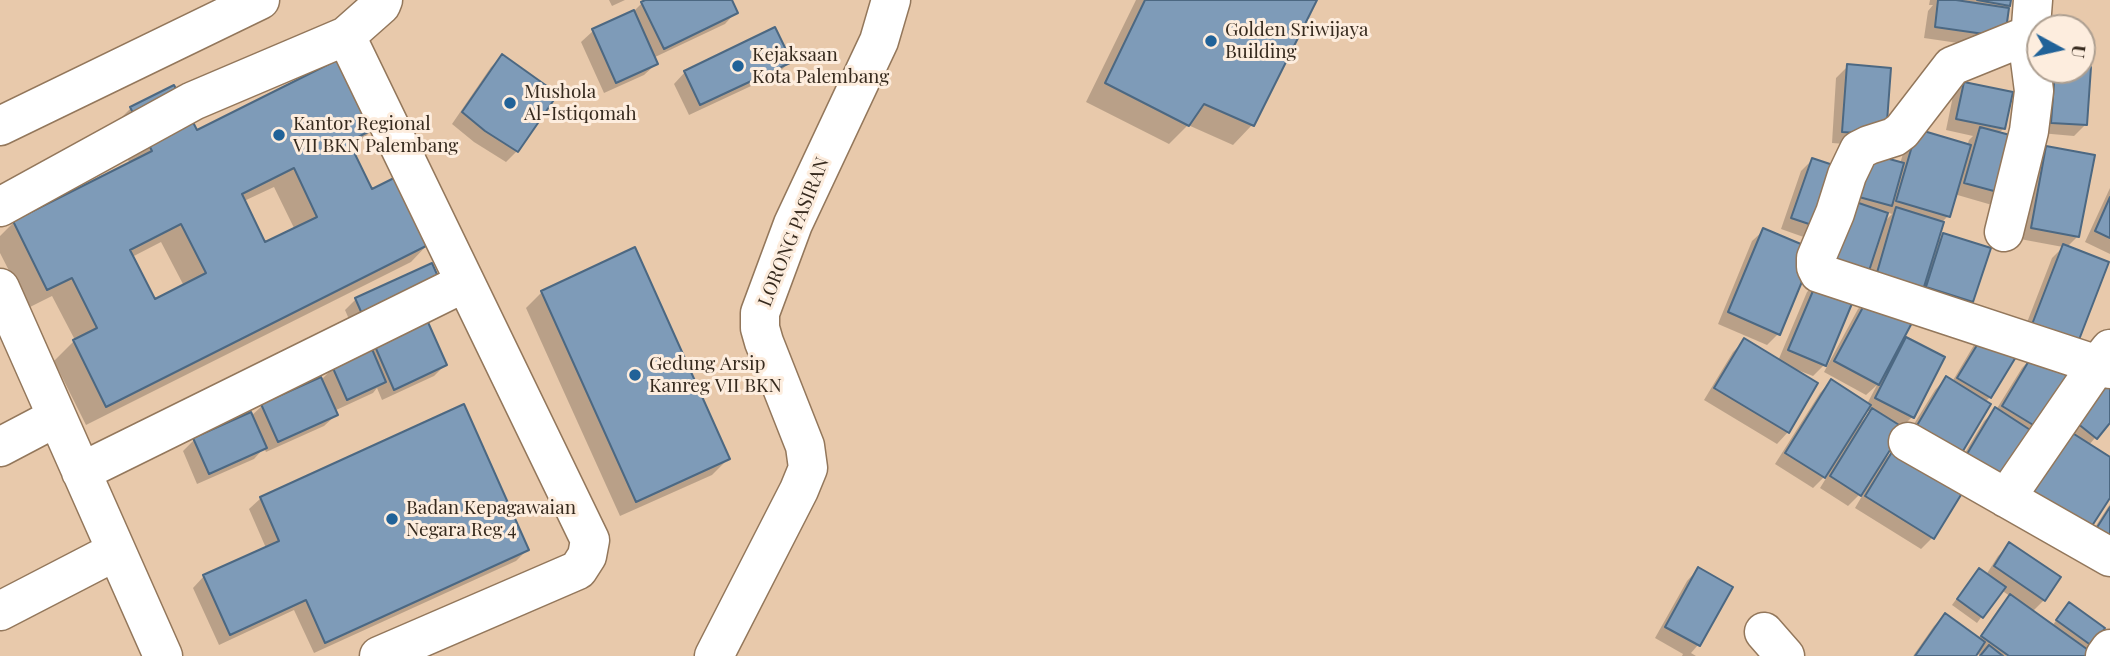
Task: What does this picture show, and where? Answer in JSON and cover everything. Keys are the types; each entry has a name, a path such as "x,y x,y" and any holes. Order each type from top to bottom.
{"street":[{"path":"0,126 260,0"},
{"path":"0,207 193,101 346,36 381,5 383,0"},
{"name":"LORONG PASIRAN","path":"715,656 808,468 805,446 764,342 760,313 793,224 880,41 891,0"},
{"path":"2006,498 2106,361 1819,273 1816,258 1859,150 1894,137 1902,131 1952,66 2026,21"},
{"path":"346,36 590,540 587,556 578,570 379,656"},
{"path":"2004,232 2029,131 2033,84"},
{"path":"81,472 464,283"},
{"path":"0,288 163,656"},
{"path":"0,447 57,417"},
{"path":"1908,442 2110,556"},
{"path":"0,611 117,551"},
{"path":"2105,656 2110,649"}],"building":[{"name":"Kejaksaan Kota Palembang","path":"732,0 738,13 664,49 641,2"},
{"name":"Golden Sriwijaya Building","path":"1145,0 1317,0 1254,126 1204,104 1189,126 1105,83"},
{"path":"1938,0 2009,8 2005,37 1935,27"},
{"path":"1977,0 2011,0 2010,6"},
{"path":"634,10 658,64 616,83 592,29"},
{"name":"Kejaksaan Kota Palembang","path":"775,27 792,62 700,105 684,71"},
{"name":"Mushola Al-Istiqomah","path":"502,54 558,94 518,152 462,112"},
{"path":"343,57 377,127 349,142 372,189 400,175 432,243 106,407 73,340 97,328 72,278 47,290 13,221 152,151 130,107 174,85 197,130","holes":["294,168 317,217 265,242 242,194","181,224 206,273 155,299 130,250"]},
{"path":"1847,64 1891,68 1886,135 1842,132"},
{"path":"1964,82 2013,92 2005,129 1956,119"},
{"path":"2054,84 2090,84 2087,125 2051,123"},
{"path":"1980,127 2021,138 2005,194 1964,183"},
{"path":"1917,129 1971,145 1950,217 1896,201"},
{"path":"2046,146 2095,155 2079,237 2031,228"},
{"path":"1860,151 1904,163 1892,206 1848,194"},
{"path":"1812,158 1845,169 1824,229 1791,218"},
{"path":"2110,197 2110,238 2095,231"},
{"path":"1847,199 1888,213 1867,277 1826,264"},
{"path":"1896,207 1944,222 1923,290 1876,276"},
{"path":"1763,228 1815,250 1780,335 1728,312"},
{"path":"1943,233 1991,248 1973,302 1926,287"},
{"path":"2063,244 2109,262 2077,345 2031,327"},
{"name":"Gedung Arsip Kanreg VII BKN","path":"635,247 730,459 636,502 541,291"},
{"path":"432,263 443,288 366,323 355,298"},
{"path":"1818,279 1856,294 1826,366 1788,350"},
{"path":"1869,296 1914,319 1879,385 1834,361"},
{"path":"427,320 447,365 394,390 374,344"},
{"path":"1985,332 2019,352 1991,398 1957,378"},
{"path":"1906,337 1945,357 1914,418 1875,398"},
{"path":"1744,338 1818,383 1789,433 1714,388"},
{"path":"372,349 386,382 347,400 332,366"},
{"path":"2033,354 2074,380 2043,431 2002,406"},
{"path":"1946,376 1991,404 1957,461 1912,434"},
{"path":"321,377 338,415 278,442 261,404"},
{"path":"1831,379 1871,405 1825,478 1785,453"},
{"path":"2102,379 2110,386 2110,423 2097,439 2072,419"},
{"name":"Badan Kepagawaian Negara Reg 4","path":"464,404 529,550 325,643 306,600 230,635 203,575 279,541 260,497"},
{"path":"1995,407 2041,437 2008,486 1964,459"},
{"path":"1872,408 1904,428 1861,496 1830,476"},
{"path":"251,412 267,448 209,474 193,438"},
{"path":"2063,427 2110,457 2110,498 2090,529 2025,486"},
{"path":"1895,447 1964,490 1934,539 1865,496"},
{"path":"2110,507 2110,538 2096,529"},
{"path":"2009,542 2061,577 2045,601 1994,566"},
{"path":"1698,567 1733,587 1700,646 1665,627"},
{"path":"1979,568 2006,587 1983,618 1957,599"},
{"path":"2010,594 2091,652 2088,656 2009,656 1981,636"},
{"path":"2069,602 2105,628 2092,646 2056,620"},
{"path":"1945,613 1985,642 1976,656 1915,656"},
{"path":"1989,645 2003,656 1980,656"}],"place":[{"name":"Golden Sriwijaya Building","path":"1211,41"},
{"name":"Kejaksaan Kota Palembang","path":"738,66"},
{"name":"Mushola Al-Istiqomah","path":"510,103"},
{"name":"Kantor Regional VII BKN Palembang","path":"279,135"},
{"name":"Gedung Arsip Kanreg VII BKN","path":"635,375"},
{"name":"Badan Kepagawaian Negara Reg 4","path":"392,519"}]}
